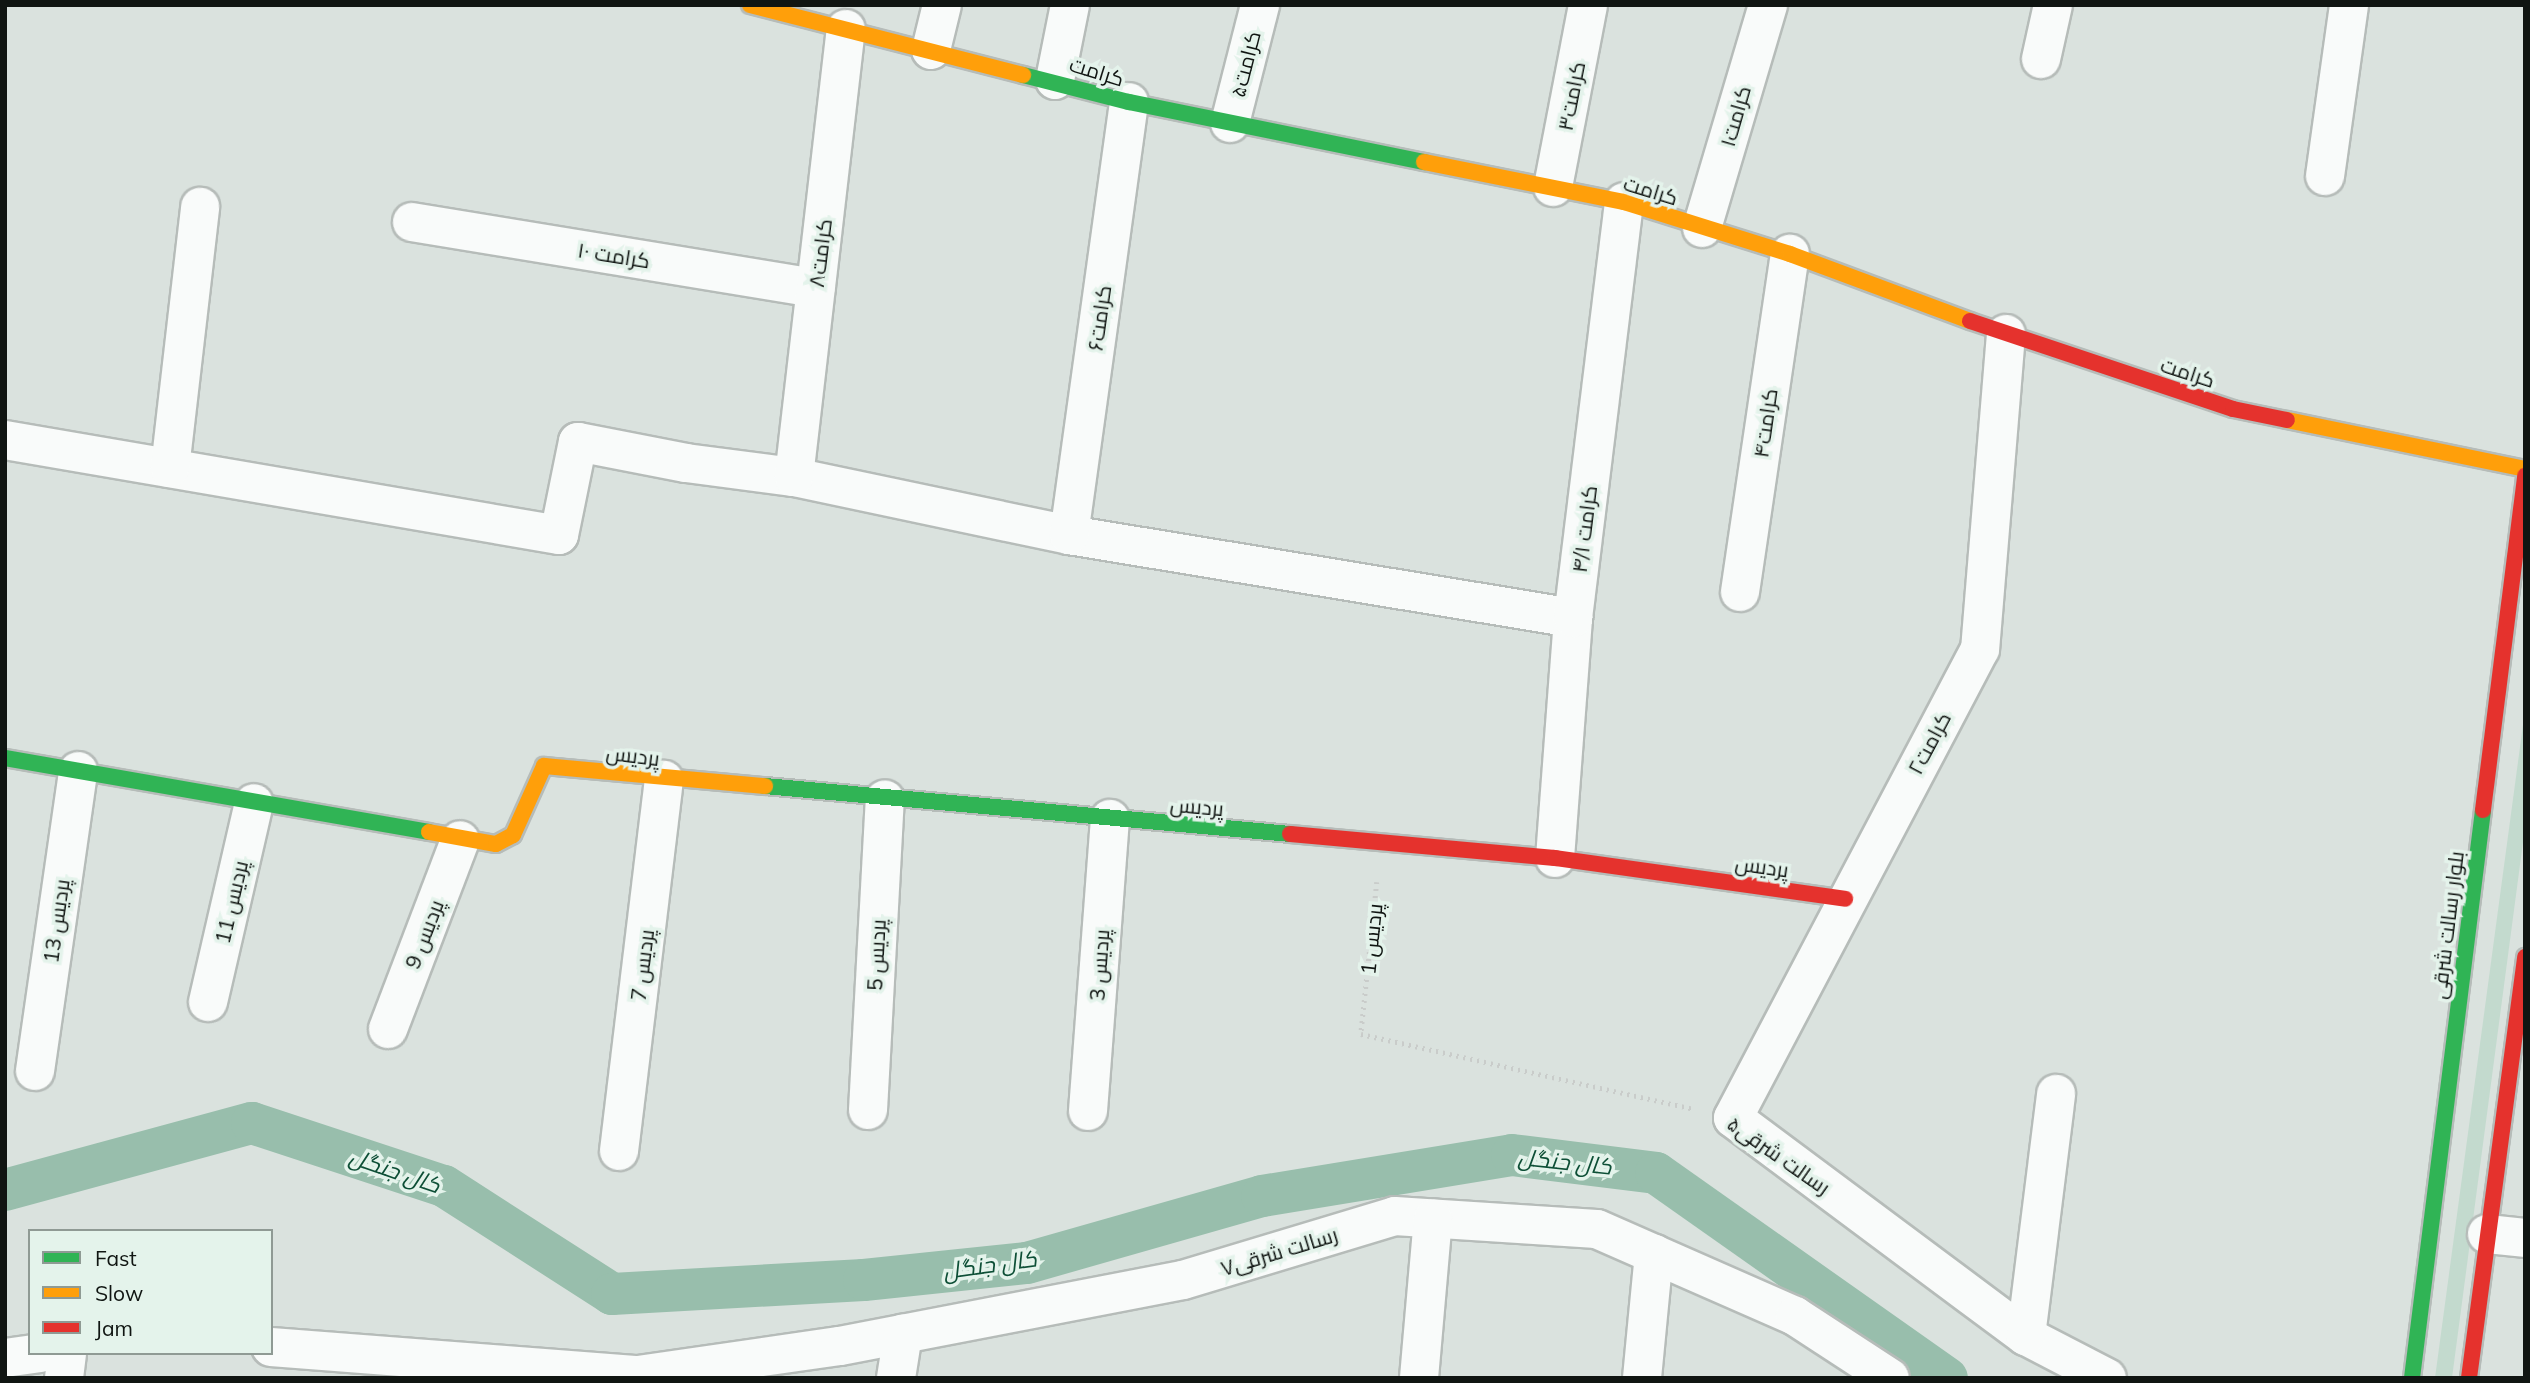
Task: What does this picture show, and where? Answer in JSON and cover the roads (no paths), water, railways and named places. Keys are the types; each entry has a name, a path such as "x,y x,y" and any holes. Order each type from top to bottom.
{"street":[{"name":"کرامت","path":"750,5 1055,80 1129,102 1625,202 1790,254 2007,334 2234,409 2525,470"},
{"path":"931,50 942,5"},
{"path":"1055,80 1070,5"},
{"name":"کرامت۵","path":"1230,123 1260,5"},
{"name":"کرامت۳","path":"1553,187 1588,5"},
{"name":"کرامت۱","path":"1702,228 1768,5"},
{"path":"2041,59 2053,5"},
{"path":"2325,176 2349,5"},
{"name":"کرامت۸","path":"794,477 846,29"},
{"name":"کرامت۶","path":"1069,535 1129,102"},
{"name":"کرامت ۴/۱","path":"1555,858 1573,618 1625,202"},
{"path":"170,468 200,206"},
{"name":"کرامت ۱۰","path":"412,222 816,288"},
{"name":"کرامت۴","path":"1740,592 1790,254"},
{"name":"کرامت۲","path":"1733,1118 1845,899 1980,649 2007,334"},
{"path":"5,440 559,535 578,442 686,463 794,477 1069,535 1573,618"},
{"name":"بلوار رسالت شرقی","path":"2412,1378 2525,477"},
{"path":"5,758 460,840"},
{"name":"پردیس","path":"460,840 496,844 513,835 544,766 1555,858 1845,899"},
{"name":"پردیس 13","path":"34,1071 78,771"},
{"name":"پردیس 7","path":"619,1151 664,779"},
{"name":"پردیس 5","path":"867,1110 885,799"},
{"name":"پردیس 11","path":"208,1002 254,803"},
{"name":"پردیس 3","path":"1088,1111 1110,819"},
{"name":"پردیس 9","path":"388,1029 460,840"},
{"path":"2469,1378 2468,1231 2520,1025 2525,957"},
{"path":"2026,1336 2056,1094"},
{"name":"رسالت شرقی۵","path":"1733,1118 2026,1336 2107,1378"},
{"name":"رسالت شرقی۷","path":"273,1349 319,1364 638,1376 903,1334 1183,1280 1395,1216 1597,1229 1795,1317 1890,1378"},
{"path":"1419,1378 1433,1219"},
{"path":"2431,1225 2525,1238"},
{"path":"1642,1378 1654,1254"},
{"path":"896,1378 903,1334"},
{"path":"5,1359 29,1355"},
{"path":"64,1378 67,1355"}],"waterway":[{"name":"کال جنگل","path":"5,1190 252,1123 444,1186 612,1294 864,1280 1027,1263 1262,1196 1512,1155 1656,1173 1947,1378"}]}
